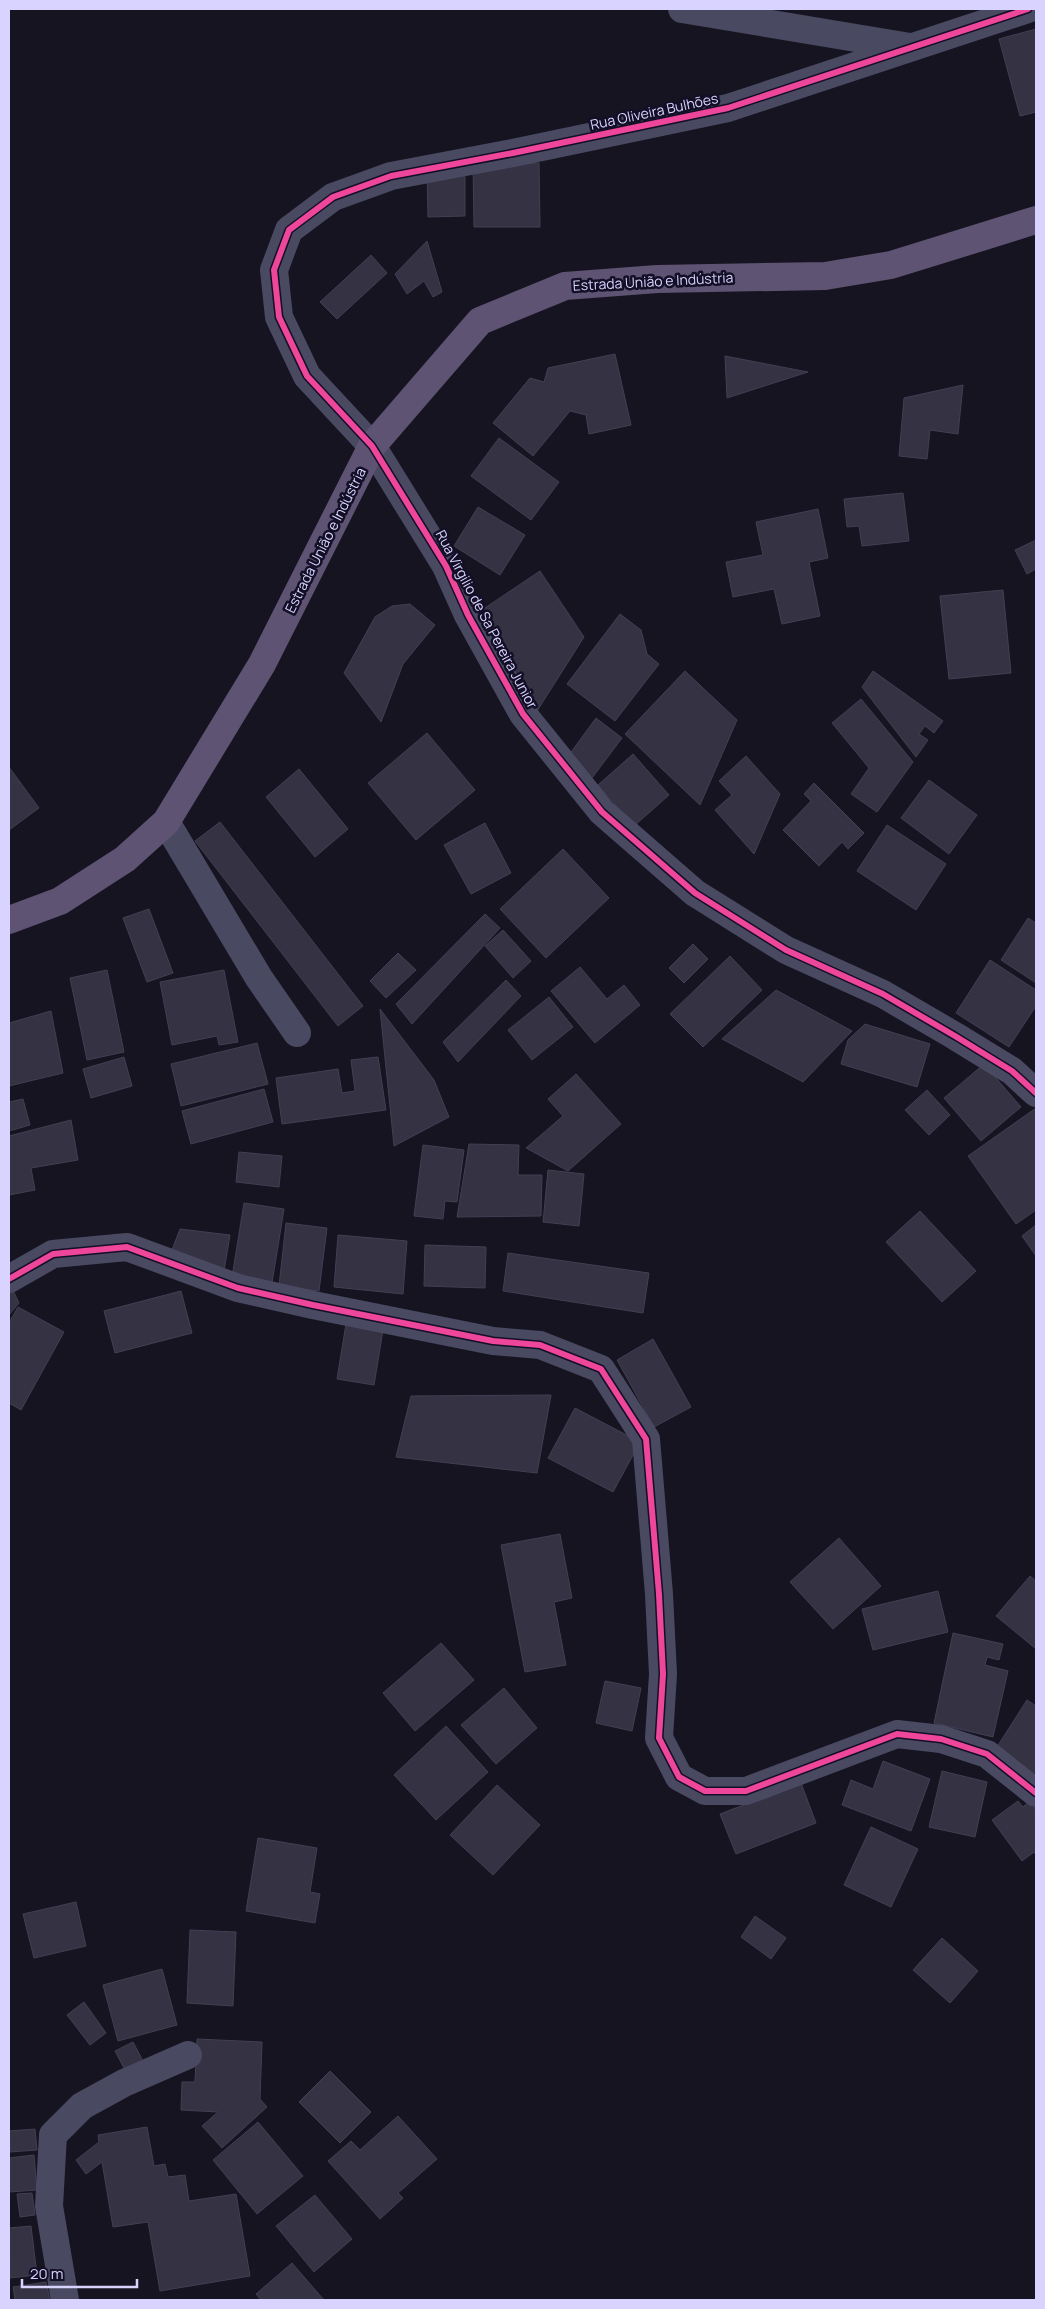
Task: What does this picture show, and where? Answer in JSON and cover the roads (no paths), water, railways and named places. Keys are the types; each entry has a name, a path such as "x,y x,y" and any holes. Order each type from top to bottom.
{"main road":[{"name":"Estrada União e Indústria","path":"9,920 60,902 125,859 166,822 262,664 372,446 480,322 565,286 666,279 825,276 890,265 1036,220"}],"street":[{"name":"Rua Oliveira Bulhões","path":"682,9 914,47"},
{"name":"Rua Oliveira Bulhões","path":"289,230 333,197 391,176 513,153 728,108 1028,9"},
{"name":"Rua Virgilio de Sa Pereira Junior","path":"289,230 274,270 279,317 307,376 372,446 446,566 468,615 523,714 602,812 694,893 786,950 883,994 955,1036 1012,1071 1036,1093"},
{"path":"166,822 259,978 297,1032"},
{"path":"9,1279 53,1254 127,1247 238,1288 493,1341 540,1345 601,1369 646,1440 659,1594 663,1674 659,1738 680,1777 705,1791 746,1791 897,1734 941,1739 988,1754 1036,1793"},
{"path":"66,2300 49,2206 53,2136 82,2106 124,2083 188,2055"}]}
